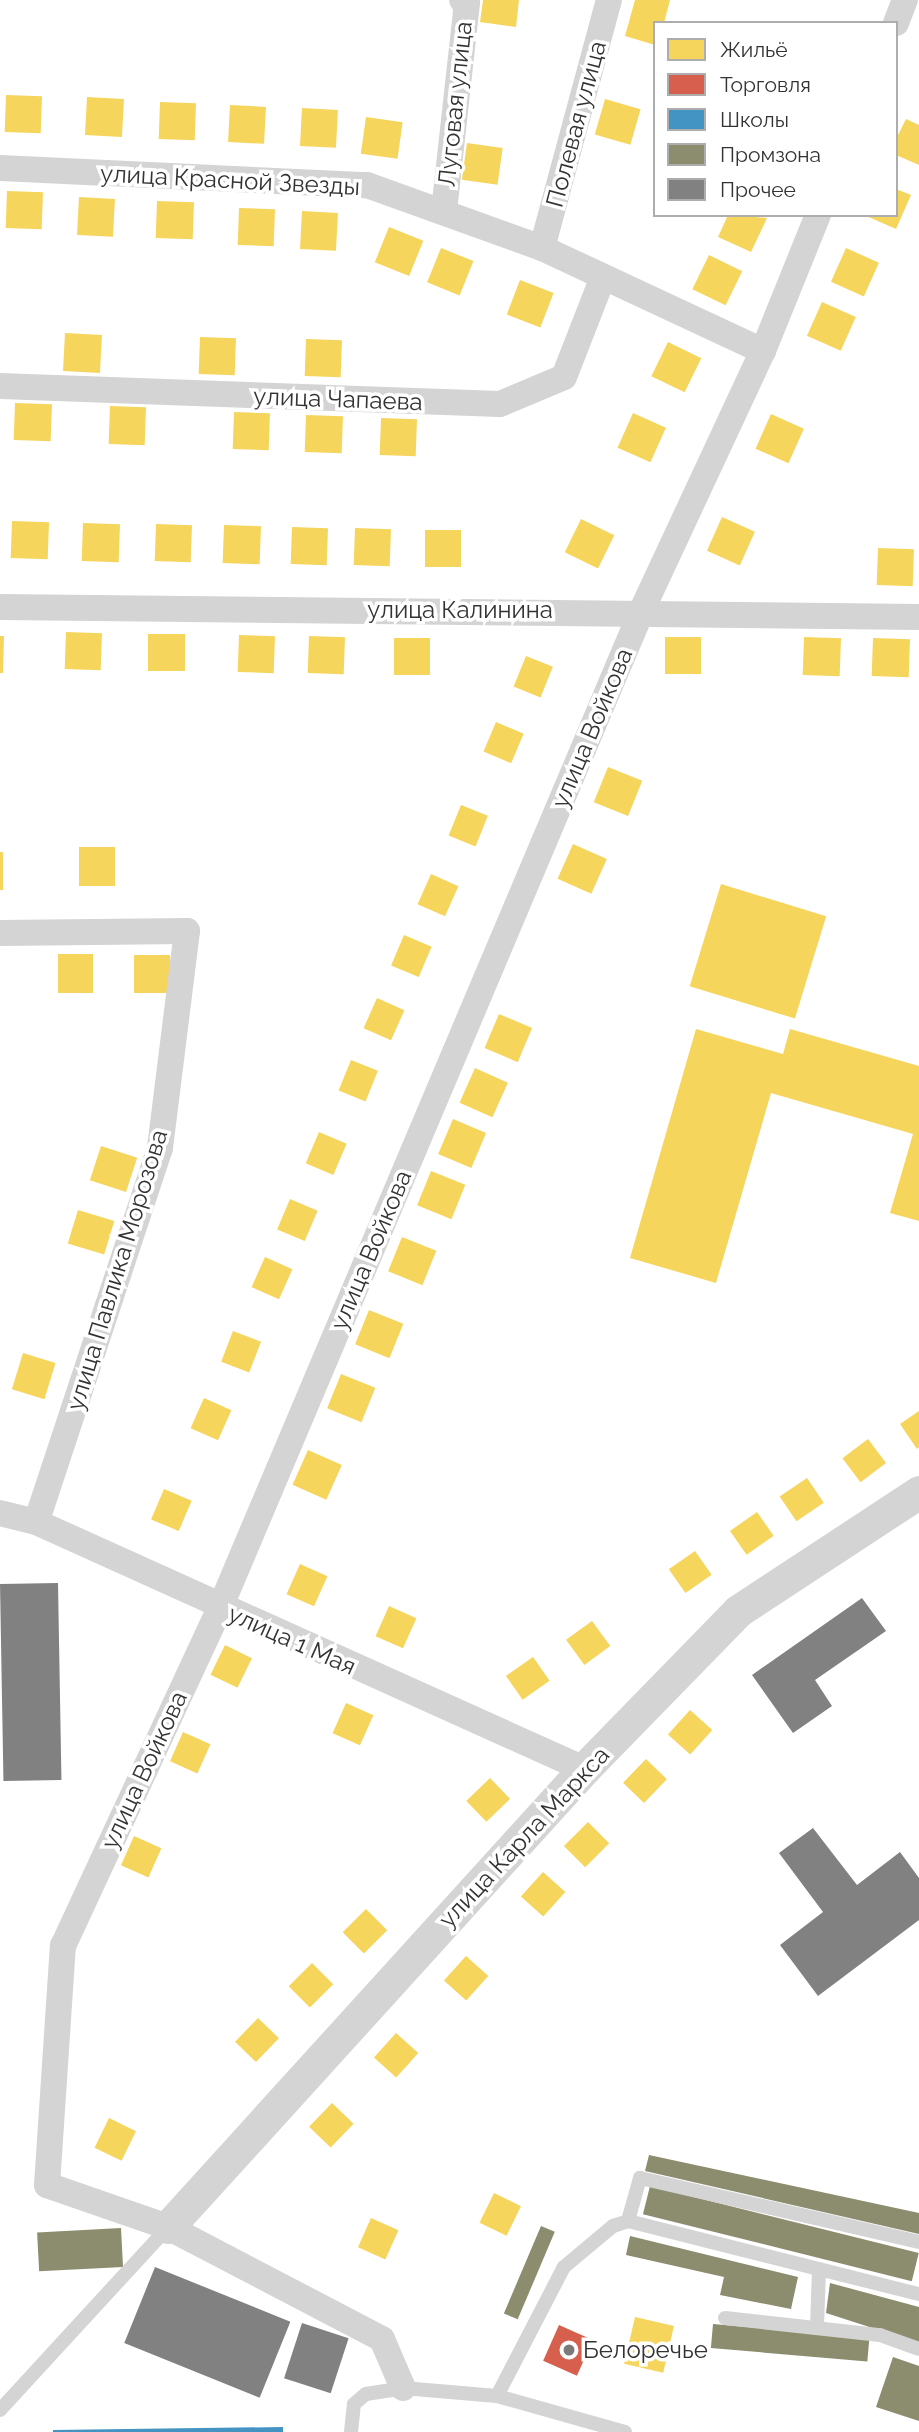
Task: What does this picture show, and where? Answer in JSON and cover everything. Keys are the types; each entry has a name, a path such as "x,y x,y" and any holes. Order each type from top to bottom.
{"street":[{"name":"Луговая улица","path":"444,211 465,0"},
{"name":"Полевая улица","path":"542,248 609,0"},
{"path":"897,21 905,0"},
{"name":"улица Красной Звезды","path":"0,168 367,185 542,248 763,351"},
{"name":"улица Войкова","path":"168,2227 47,2185 63,1945 220,1608 642,611 763,351 817,217"},
{"name":"улица Чапаева","path":"0,386 500,404 564,377 603,277"},
{"name":"улица Калинина","path":"0,607 642,611 919,617"},
{"name":"улица Павлика Морозова","path":"0,933 187,931 160,1148 36,1522"},
{"name":"улица Карла Маркса","path":"168,2227 584,1769 738,1611 919,1492"},
{"name":"улица 1 Мая","path":"0,1513 36,1522 220,1608 584,1769"},
{"path":"168,2227 382,2339 402,2388"}],"lane":[{"path":"628,2221 640,2178 919,2242"},
{"path":"497,2396 564,2267 613,2226 628,2221 919,2294"},
{"path":"0,2410 168,2227"},
{"path":"817,2327 819,2269"},
{"path":"725,2318 880,2335 919,2349"},
{"path":"351,2432 354,2404 366,2395 402,2388 497,2396 625,2432"}],"building: Жильё":[{"path":"483,0 519,0 516,27 480,22"},
{"path":"635,0 670,0 665,21 653,21 653,44 625,36"},
{"path":"6,95 42,96 41,133 5,132"},
{"path":"87,97 124,99 122,137 85,135"},
{"path":"605,99 641,109 630,145 595,135"},
{"path":"160,102 196,103 195,140 159,139"},
{"path":"230,105 266,107 264,144 228,142"},
{"path":"302,108 338,110 336,148 300,146"},
{"path":"366,117 403,122 397,159 361,154"},
{"path":"906,119 919,125 919,165 898,156 898,135"},
{"path":"467,143 503,148 498,185 462,180"},
{"path":"898,190 911,195 896,229 869,217 898,217"},
{"path":"7,191 43,192 42,229 6,228"},
{"path":"79,197 115,199 113,237 77,235"},
{"path":"157,201 194,202 193,239 156,238"},
{"path":"239,208 275,209 274,246 238,245"},
{"path":"302,211 338,213 336,251 300,249"},
{"path":"727,217 767,218 751,252 718,237"},
{"path":"389,227 423,241 409,276 375,262"},
{"path":"441,248 473,261 460,295 427,282"},
{"path":"846,248 879,263 864,296 831,282"},
{"path":"709,255 742,271 726,305 692,289"},
{"path":"520,280 554,293 540,327 507,315"},
{"path":"822,302 856,317 841,351 807,336"},
{"path":"65,333 102,335 100,373 63,371"},
{"path":"200,337 236,338 235,375 199,374"},
{"path":"306,339 342,340 341,377 305,376"},
{"path":"668,342 701,358 685,392 651,376"},
{"path":"15,403 52,404 51,441 14,440"},
{"path":"110,406 146,407 145,445 109,444"},
{"path":"234,412 270,413 269,450 233,449"},
{"path":"633,413 666,428 650,462 618,448"},
{"path":"771,414 804,429 788,463 756,449"},
{"path":"306,415 343,416 342,453 305,452"},
{"path":"381,418 417,419 416,456 380,455"},
{"path":"722,517 755,532 740,565 707,551"},
{"path":"581,519 614,535 598,568 565,552"},
{"path":"12,521 49,522 48,559 11,558"},
{"path":"83,523 120,524 119,562 82,561"},
{"path":"156,524 192,525 191,562 155,561"},
{"path":"224,525 261,526 260,564 223,563"},
{"path":"292,527 328,528 327,565 291,564"},
{"path":"355,528 391,529 390,566 354,565"},
{"path":"425,530 461,530 461,567 425,567"},
{"path":"878,548 914,549 913,586 877,585"},
{"path":"66,632 102,633 101,670 65,669"},
{"path":"148,634 185,634 185,671 148,671"},
{"path":"239,635 275,636 274,673 238,672"},
{"path":"0,636 4,636 3,673 0,673"},
{"path":"309,636 345,637 344,674 308,673"},
{"path":"665,637 701,637 701,674 665,674"},
{"path":"804,637 841,638 840,676 803,675"},
{"path":"394,638 430,638 430,675 394,675"},
{"path":"873,638 910,639 909,677 872,676"},
{"path":"526,656 553,667 541,697 514,687"},
{"path":"496,722 524,734 511,763 483,751"},
{"path":"608,767 642,781 628,816 594,802"},
{"path":"461,805 488,816 476,846 449,836"},
{"path":"573,844 607,859 591,894 558,879"},
{"path":"79,847 115,847 115,886 79,886"},
{"path":"0,852 3,852 3,890 0,890"},
{"path":"431,874 458,886 445,916 418,904"},
{"path":"721,884 826,916 795,1018 690,986"},
{"path":"404,935 432,947 419,977 391,965"},
{"path":"58,954 93,954 93,993 58,993"},
{"path":"134,955 170,955 170,993 134,993"},
{"path":"377,998 404,1010 391,1040 364,1028"},
{"path":"499,1014 532,1028 518,1062 485,1048"},
{"path":"696,1029 783,1054 790,1029 919,1066 919,1221 890,1213 913,1134 771,1093 716,1283 630,1258"},
{"path":"351,1060 378,1071 366,1101 339,1091"},
{"path":"475,1068 508,1083 492,1117 460,1103"},
{"path":"453,1119 486,1133 471,1168 438,1154"},
{"path":"319,1132 347,1144 333,1175 306,1163"},
{"path":"101,1146 137,1158 126,1192 90,1180"},
{"path":"431,1171 465,1185 451,1219 417,1205"},
{"path":"290,1199 318,1211 305,1241 277,1229"},
{"path":"78,1210 114,1221 104,1255 68,1243"},
{"path":"402,1237 436,1251 422,1285 388,1271"},
{"path":"265,1257 292,1269 279,1299 252,1287"},
{"path":"369,1310 403,1324 389,1358 355,1344"},
{"path":"233,1331 261,1342 249,1373 221,1362"},
{"path":"23,1353 56,1363 44,1399 12,1389"},
{"path":"341,1374 375,1388 361,1422 327,1408"},
{"path":"204,1398 231,1410 218,1440 191,1428"},
{"path":"919,1411 919,1447 917,1449 900,1424"},
{"path":"868,1439 886,1463 860,1482 842,1458"},
{"path":"308,1450 342,1465 326,1500 293,1485"},
{"path":"807,1478 824,1503 796,1521 780,1496"},
{"path":"164,1489 192,1501 179,1531 151,1519"},
{"path":"757,1512 774,1536 747,1555 730,1531"},
{"path":"695,1551 712,1575 685,1593 669,1569"},
{"path":"300,1564 327,1576 314,1606 287,1594"},
{"path":"389,1606 416,1618 403,1648 376,1636"},
{"path":"592,1621 610,1646 584,1665 566,1640"},
{"path":"225,1645 252,1658 237,1688 211,1675"},
{"path":"533,1657 550,1681 523,1700 506,1676"},
{"path":"346,1703 373,1715 360,1745 333,1733"},
{"path":"690,1710 712,1730 690,1755 668,1735"},
{"path":"183,1732 210,1744 197,1773 170,1761"},
{"path":"646,1759 667,1779 644,1803 623,1783"},
{"path":"490,1778 510,1799 486,1822 466,1801"},
{"path":"588,1822 609,1843 585,1867 564,1846"},
{"path":"134,1836 161,1848 148,1877 121,1865"},
{"path":"543,1872 565,1892 543,1917 521,1897"},
{"path":"366,1909 387,1930 364,1954 343,1932"},
{"path":"466,1956 488,1976 466,2001 444,1981"},
{"path":"312,1963 333,1984 310,2008 289,1986"},
{"path":"258,2018 279,2038 256,2062 235,2042"},
{"path":"396,2033 418,2053 396,2078 374,2058"},
{"path":"332,2103 354,2124 331,2148 309,2127"},
{"path":"109,2118 136,2131 121,2161 95,2148"},
{"path":"494,2193 521,2206 506,2236 480,2223"},
{"path":"371,2218 398,2230 385,2259 358,2247"},
{"path":"635,2317 674,2326 663,2373 624,2364"}],"building: Торговля":[{"name":"Белоречье","path":"559,2325 593,2340 577,2376 543,2361"}],"building: Школы":[{"path":"283,2427 283,2432 53,2432 53,2430"}],"building: Промзона":[{"path":"649,2155 919,2213 919,2234 645,2171"},
{"path":"650,2186 919,2253 912,2281 643,2214"},
{"path":"541,2226 555,2232 518,2319 504,2313"},
{"path":"121,2228 123,2267 39,2271 37,2232"},
{"path":"630,2236 798,2277 791,2309 720,2295 724,2277 626,2255"},
{"path":"830,2283 919,2307 919,2343 826,2313"},
{"path":"713,2324 869,2338 867,2362 711,2348"},
{"path":"893,2357 919,2366 919,2421 876,2407"}],"building: Прочее":[{"path":"58,1583 61,1780 3,1781 0,1584"},
{"path":"862,1598 886,1631 815,1680 832,1706 793,1733 752,1675"},
{"path":"813,1828 857,1885 900,1852 919,1878 919,1920 818,1996 780,1945 823,1912 779,1853"},
{"path":"155,2267 290,2322 260,2398 124,2343"},
{"path":"302,2323 349,2338 331,2393 284,2378"}],"place":[{"name":"Белоречье","path":"569,2350"}]}
